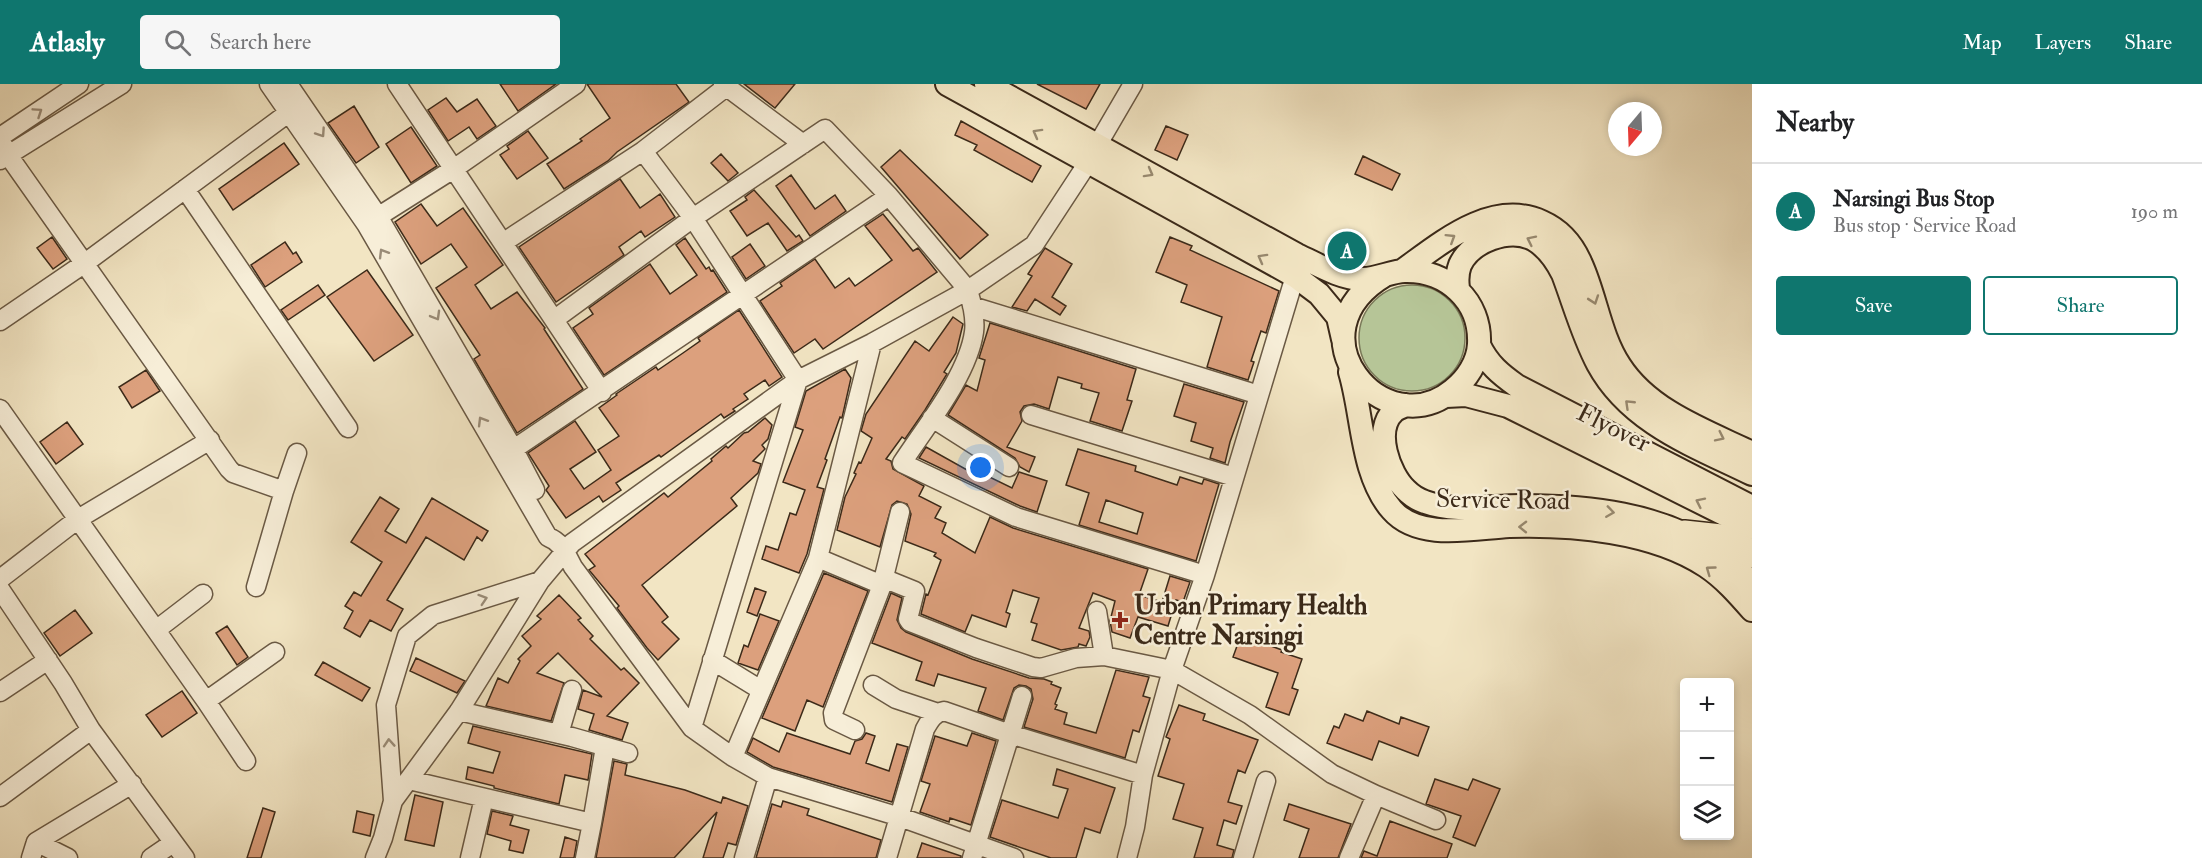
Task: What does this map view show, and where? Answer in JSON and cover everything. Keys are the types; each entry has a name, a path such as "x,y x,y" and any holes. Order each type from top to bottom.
{"highway":[{"path":"1684,534 1722,538 1752,554"}],"main road":[{"path":"947,84 1094,153 1333,272 1361,279 1422,271 1441,277 1458,288 1470,305 1478,324 1479,345 1474,365 1462,383 1446,396 1427,404 1406,405 1380,398 1359,382 1345,349 1338,316 1320,294 1295,276 1094,153 986,84"},
{"path":"1345,349 1346,320 1354,301 1368,286 1394,273 1452,236 1489,218 1520,216 1535,219 1551,226 1575,251 1611,350 1634,384 1670,412 1752,453"},
{"path":"1458,288 1457,276 1460,265 1478,245 1504,235 1518,234 1532,239 1545,248 1556,261 1598,363 1610,384 1625,402 1662,429 1752,474"},
{"name":"Flyover","path":"1479,345 1486,360 1498,373 1513,396 1752,528"},
{"name":"Service Road","path":"1345,349 1356,391 1367,456 1379,490 1393,512 1409,522 1433,530 1509,526 1566,528 1631,536 1676,551 1706,566 1733,588 1752,610"},
{"name":"Flyover","path":"1446,396 1513,396 1752,507"},
{"name":"Service Road","path":"1406,405 1394,411 1386,422 1383,431 1387,457 1406,490 1422,501 1438,506 1459,508 1521,506 1590,509 1620,513 1669,527 1684,534 1718,553 1752,583"}],"street":[{"path":"2,148 79,84"},
{"path":"2,148 122,84"},
{"path":"269,84 295,108 372,220 557,532 560,545 573,567 692,728 732,757 768,777 900,817 974,851 1014,858"},
{"path":"288,84 295,108"},
{"path":"372,220 454,168 576,84"},
{"path":"393,801 459,711 560,545 798,380 970,298 1034,245 1094,153 1133,84"},
{"path":"504,242 644,151 724,85 802,144"},
{"path":"406,87 454,168 602,392"},
{"path":"0,321 85,263 295,108"},
{"path":"555,319 693,218 825,129 889,196 970,298 974,331 962,371 902,463 1016,517 1205,575"},
{"path":"2,148 233,473 284,491"},
{"path":"644,151 693,218 798,380"},
{"path":"185,189 348,428"},
{"path":"509,454 889,196"},
{"path":"1127,858 1135,827 1143,775 1172,670 1205,575 1295,276"},
{"path":"970,298 1259,395"},
{"path":"732,757 818,558 873,343"},
{"path":"692,728 798,380"},
{"path":"0,409 246,761"},
{"path":"1030,415 1234,477"},
{"path":"932,418 1009,467"},
{"path":"0,579 78,519 210,440"},
{"path":"256,587 297,453"},
{"path":"855,730 834,720 833,712 883,581 900,512"},
{"path":"818,558 915,591 908,619 910,622 1033,667 1041,668 1076,658 1104,656 1172,670 1250,715 1332,774 1436,820"},
{"path":"375,858 393,801 386,705 408,636 433,615 540,581"},
{"path":"0,589 48,660 91,730 185,858"},
{"path":"156,630 202,594"},
{"path":"1097,611 1104,656"},
{"path":"206,701 275,652"},
{"path":"0,692 48,660"},
{"path":"712,660 761,690"},
{"path":"873,685 896,699 938,713"},
{"path":"559,734 572,690"},
{"path":"974,851 1022,696"},
{"path":"459,711 628,753"},
{"path":"887,858 925,729 930,720 944,711 1143,775"},
{"path":"0,797 91,730"},
{"path":"585,858 604,747"},
{"path":"744,858 768,777"},
{"path":"409,780 592,823"},
{"path":"1243,858 1266,781"},
{"path":"34,850 132,784"},
{"path":"1349,858 1376,795"},
{"path":"470,858 484,798"},
{"path":"151,858 173,843"},
{"path":"34,850 68,858"}],"green space":[{"path":"1412,285 1432,289 1449,301 1461,318 1465,338 1461,358 1449,375 1432,387 1412,391 1392,387 1375,375 1363,358 1359,338 1363,318 1375,301 1392,289"}],"building":[{"path":"500,84 556,84 518,111"},
{"path":"587,84 676,84 689,102 617,152 608,161 564,189 547,164 582,141 580,139 610,118"},
{"path":"744,84 795,84 775,108"},
{"path":"1037,84 1100,84 1086,109"},
{"path":"446,98 457,112 477,99 496,126 477,139 469,127 448,141 428,110"},
{"path":"354,106 379,147 356,163 328,123"},
{"path":"961,121 1041,166 1032,182 974,150 977,145 955,135"},
{"path":"1166,126 1188,135 1177,160 1155,150"},
{"path":"411,127 437,166 411,183 386,144"},
{"path":"528,131 548,158 517,179 500,155 509,149 507,146"},
{"path":"284,143 299,164 233,210 219,189"},
{"path":"900,150 988,235 960,259 881,167"},
{"path":"721,154 738,173 728,181 711,163"},
{"path":"1363,156 1400,174 1392,190 1355,174"},
{"path":"791,175 815,209 835,195 846,211 810,236 776,186"},
{"path":"620,179 640,208 660,194 675,217 645,237 641,231 619,247 624,255 556,302 519,247"},
{"path":"754,190 796,237 799,235 803,241 787,251 768,223 747,236 730,211 747,200 745,197"},
{"path":"421,204 437,226 463,208 503,265 475,285 491,309 517,292 545,328 583,389 517,433 474,359 480,355 436,288 467,267 451,244 421,264 395,222"},
{"path":"883,214 913,251 918,248 937,272 823,349 815,339 794,353 760,301 782,286 780,283 815,259 835,288 849,278 855,286 892,260 865,226"},
{"path":"52,237 67,259 53,269 37,248"},
{"path":"1170,237 1192,246 1190,250 1279,291 1266,333 1261,331 1251,361 1254,362 1248,380 1207,367 1222,317 1181,302 1187,285 1156,272"},
{"path":"685,238 706,269 709,267 711,271 713,270 727,292 604,375 573,328 593,314 589,308 650,264 670,294 697,275 676,245"},
{"path":"285,242 293,254 296,252 302,262 265,287 251,265"},
{"path":"750,244 765,266 746,279 732,257"},
{"path":"1045,248 1072,264 1052,297 1066,306 1060,315 1035,299 1027,311 1012,307 1032,276 1028,274"},
{"path":"367,270 413,335 374,361 327,297"},
{"path":"318,285 325,295 288,320 281,310"},
{"path":"739,310 782,377 769,386 765,380 744,394 748,399 733,409 735,411 724,418 721,414 661,457 659,455 616,483 621,490 603,502 599,496 566,518 546,490 549,486 528,453 575,421 596,452 570,469 584,489 611,470 598,450 619,436 599,408 656,367 658,370 683,353 700,341 698,338"},
{"path":"953,317 963,324 956,353 944,372 947,374 905,439 902,437 886,459 891,461 893,469 924,486 919,496 941,507 935,518 946,523 942,533 975,553 990,517 1013,528 1148,569 1139,595 1162,602 1170,576 1190,582 1183,602 1176,600 1168,626 1138,617 1130,638 1112,632 1110,621 1115,601 1093,593 1079,628 1089,631 1090,637 1086,646 1079,644 1078,647 1061,650 1032,640 1037,624 1031,622 1039,598 1013,590 1006,612 1010,614 1006,627 972,615 965,632 921,614 926,594 928,595 941,560 934,556 936,553 905,541 911,514 907,504 897,501 892,505 880,547 837,530 845,497 856,474 854,473 872,438 861,431 866,414 915,341 929,351"},
{"path":"990,323 1136,369 1127,400 1132,401 1122,431 1090,421 1099,393 1081,388 1082,384 1058,377 1049,409 1034,404 1024,406 1020,412 1022,421 1007,447 1035,457 1029,472 1020,467 1015,458 948,415 966,385 977,391 985,360 979,358"},
{"path":"845,369 851,378 842,418 840,417 817,487 824,489 807,554 799,573 762,559 766,546 778,550 790,513 796,515 805,490 783,482 803,430 795,427 806,391"},
{"path":"146,370 160,391 132,408 119,387"},
{"path":"1184,384 1244,402 1225,463 1210,458 1213,448 1191,441 1196,423 1174,416"},
{"path":"765,418 772,425 768,439 762,445 765,449 753,461 761,464 758,473 731,498 737,506 642,585 668,617 662,622 679,639 658,660 617,608 619,606 589,570 595,566 585,554 664,493 668,497 712,461 711,459 726,446 728,448"},
{"path":"67,422 83,444 56,464 40,442"},
{"path":"926,447 967,470 969,467 1012,488 1019,472 1047,481 1037,512 919,458"},
{"path":"1078,449 1136,466 1135,471 1177,485 1180,477 1202,484 1204,479 1219,484 1196,561 1079,525 1089,493 1066,485","holes":["1106,500 1143,513 1137,534 1099,522"]},
{"path":"380,497 399,509 385,531 406,543 432,498 488,531 482,541 477,537 464,560 426,537 387,600 403,609 391,631 370,620 360,637 344,628 353,611 345,606 354,592 361,596 382,562 351,542"},
{"path":"824,573 868,591 823,707 807,700 795,731 762,718"},
{"path":"755,588 766,592 757,616 747,612"},
{"path":"891,593 902,598 897,620 906,632 972,659 1029,678 1044,679 1061,688 1055,709 1067,713 1064,724 1096,733 1116,670 1149,677 1143,696 1150,698 1139,732 1133,730 1125,758 1024,727 1033,699 1031,689 1026,686 1019,685 1014,688 1003,720 978,711 986,688 938,674 934,686 916,680 922,662 872,643"},
{"path":"559,595 581,618 578,620 593,636 590,639 621,670 624,668 639,683 607,716 628,723 622,740 589,730 594,714 578,709 583,690 602,697 558,653 537,673 564,683 551,721 486,706 498,678 508,683 520,661 518,659 531,646 522,636 541,619 537,616"},
{"path":"75,610 92,633 60,656 44,633"},
{"path":"760,614 779,621 758,670 738,663 744,645 748,647"},
{"path":"227,626 248,657 237,665 216,633"},
{"path":"1241,635 1302,659 1292,688 1298,690 1289,715 1266,707 1278,673 1233,657"},
{"path":"416,658 465,681 457,693 410,671"},
{"path":"323,662 370,688 362,701 315,675"},
{"path":"182,691 197,713 162,737 146,715"},
{"path":"1179,705 1205,714 1203,720 1258,740 1245,773 1238,770 1228,802 1242,806 1236,824 1224,820 1217,845 1234,850 1232,858 1194,858 1203,828 1173,819 1184,784 1158,776 1170,739 1166,737"},
{"path":"1367,711 1399,724 1401,717 1429,727 1418,756 1379,741 1372,760 1327,743 1334,726 1339,728 1345,714 1363,721"},
{"path":"473,726 592,754 588,780 565,775 559,804 466,779 468,767 493,773 500,752 468,743"},
{"path":"787,733 850,754 855,741 862,739 866,733 875,736 866,763 889,771 897,744 908,747 892,802 773,767 747,752 753,738 779,752"},
{"path":"972,733 996,741 971,825 950,818 949,822 920,812 930,784 921,781 935,736 967,746"},
{"path":"614,761 627,764 625,775 685,790 721,803 723,797 748,806 736,845 728,843 723,858 703,858 717,812 674,858 596,858"},
{"path":"1057,769 1115,788 1100,833 1085,828 1076,858 1051,858 990,837 1002,800 1058,818 1068,789 1053,785"},
{"path":"1435,779 1468,790 1473,779 1500,789 1475,846 1453,837 1461,816 1426,804"},
{"path":"415,795 443,802 434,846 405,840"},
{"path":"783,801 809,809 807,815 881,840 876,858 756,858 772,804 781,807"},
{"path":"1289,804 1351,824 1338,858 1299,858 1309,829 1284,820"},
{"path":"263,808 275,812 261,858 247,858"},
{"path":"357,811 374,815 370,836 353,832"},
{"path":"492,811 513,816 510,825 529,830 523,853 509,850 511,841 487,834"},
{"path":"1390,821 1452,844 1447,858 1361,858 1364,851 1377,856"},
{"path":"565,837 577,841 574,858 560,858"},
{"path":"922,843 961,856 961,858 917,858"}],"place":[{"name":"Narsingi Bus Stop","path":"1347,251"},
{"name":"Urban Primary Health Centre Narsingi","path":"1120,620"}]}
